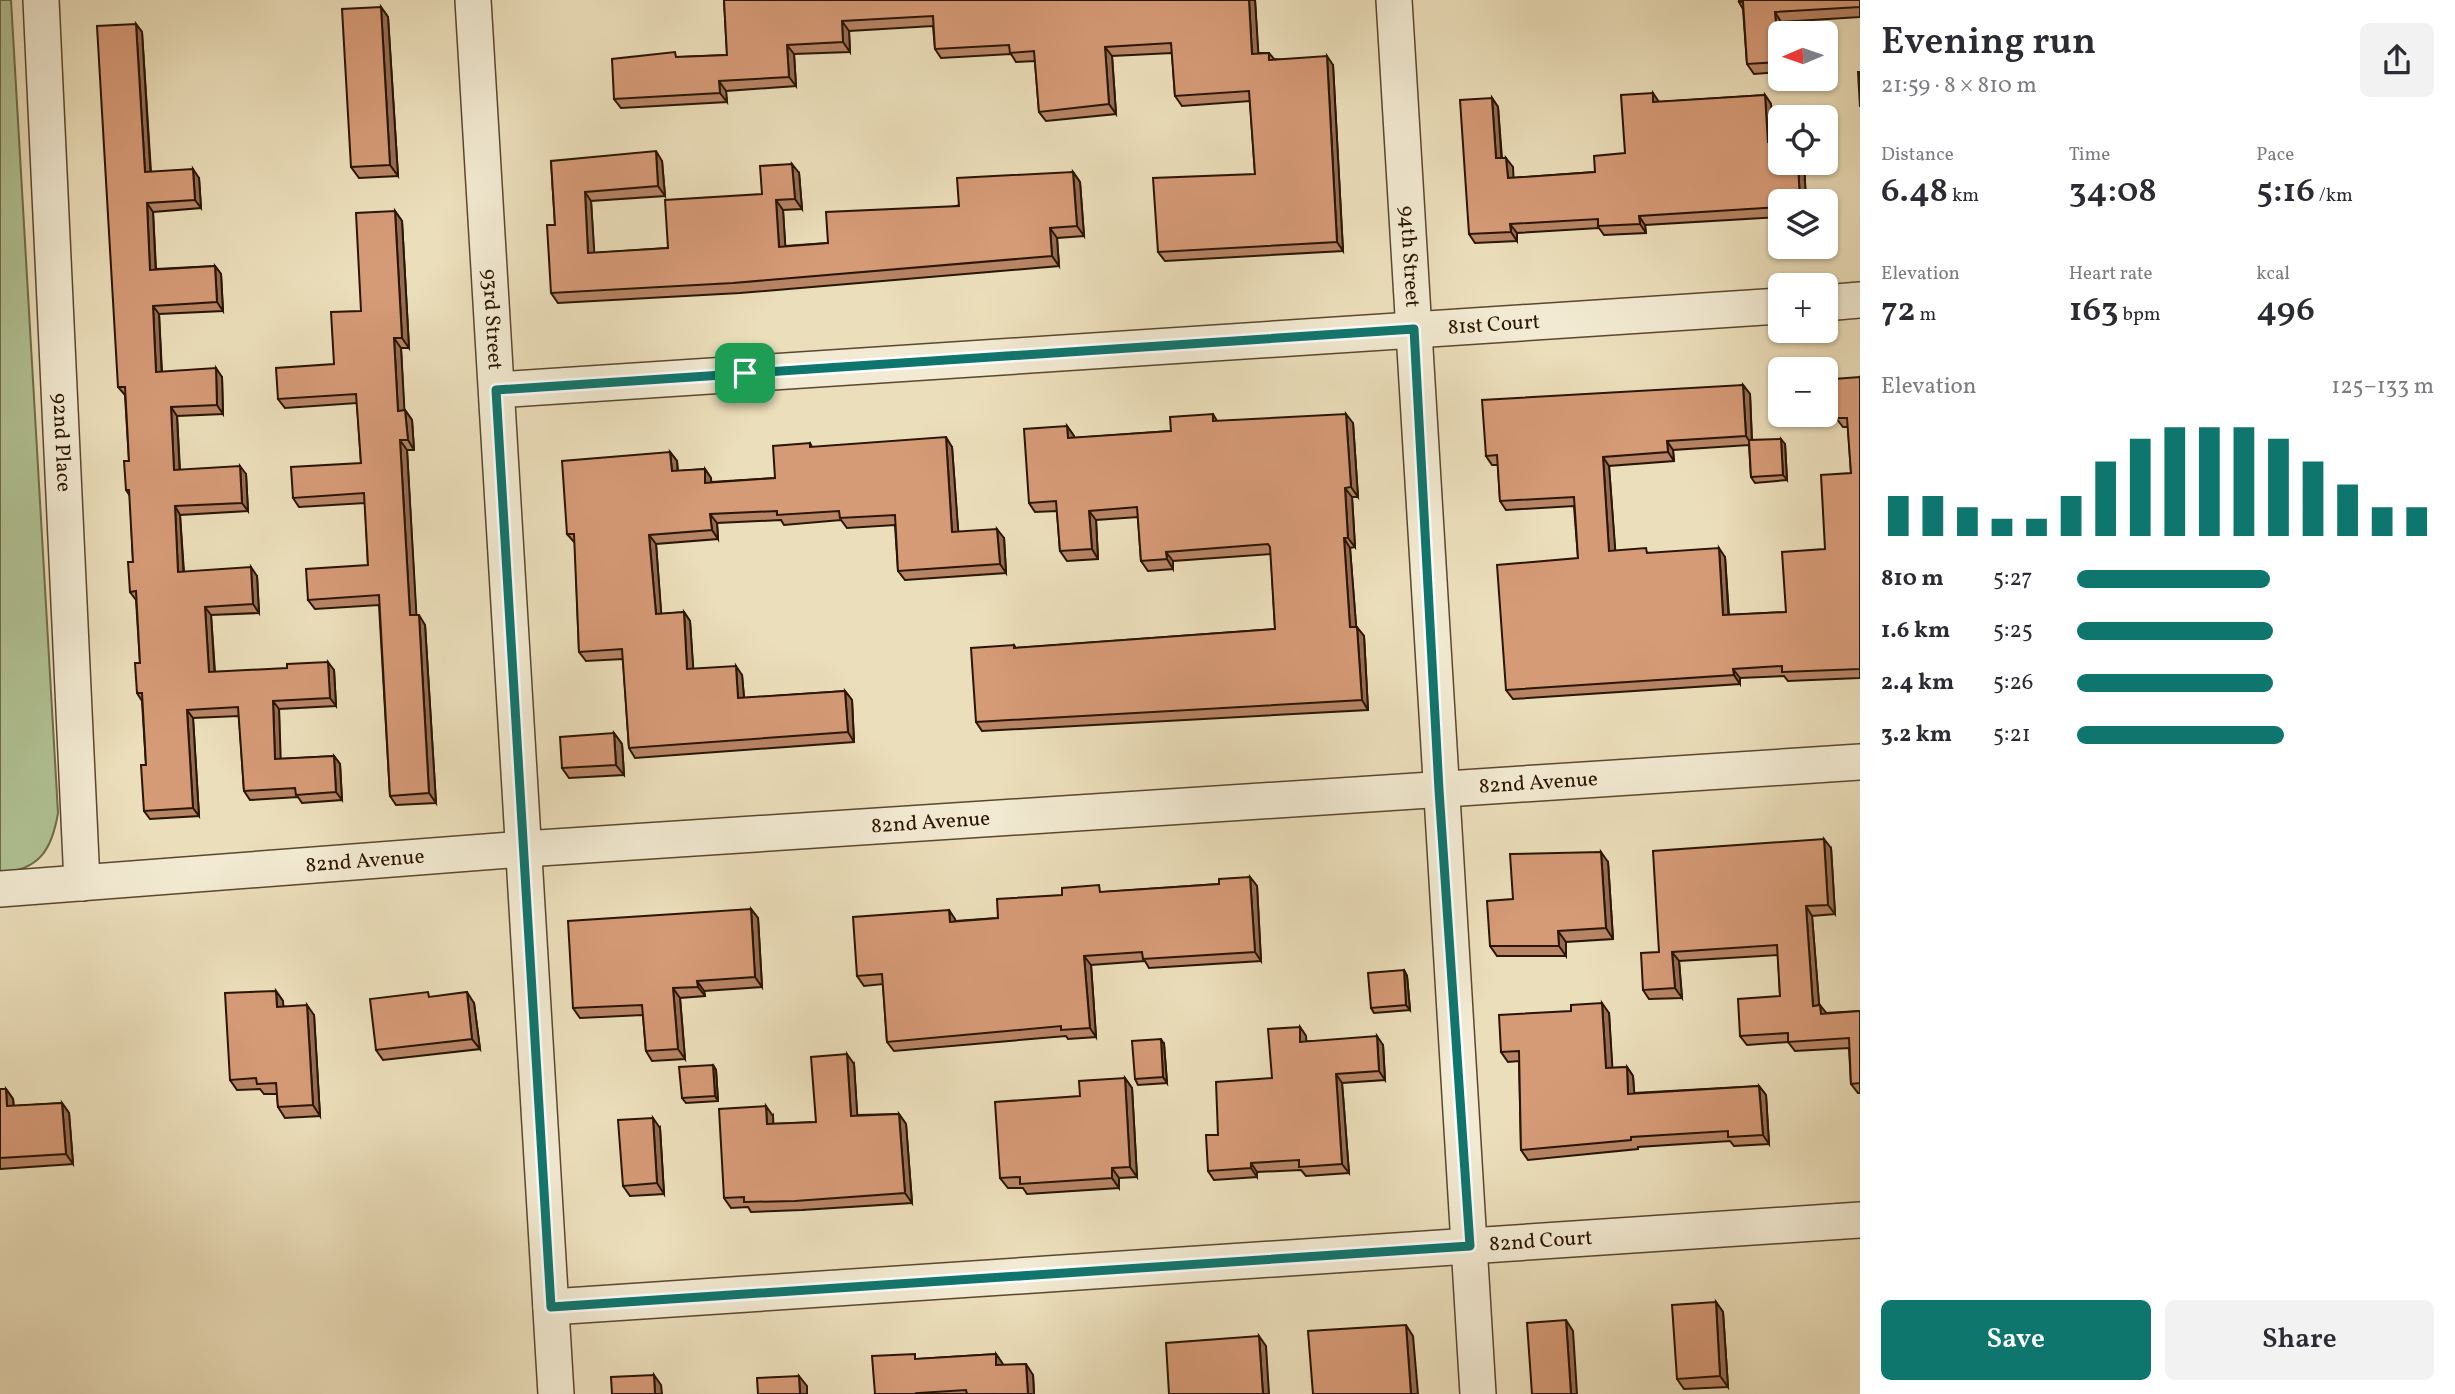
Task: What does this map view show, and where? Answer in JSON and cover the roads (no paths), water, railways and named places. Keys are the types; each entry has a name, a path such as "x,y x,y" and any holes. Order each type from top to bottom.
{"street":[{"name":"92nd Place","path":"41,0 82,883"},
{"name":"93rd Street","path":"473,0 556,1394"},
{"name":"94th Street","path":"1394,0 1439,790 1478,1394"},
{"path":"1838,302 1860,300"},
{"name":"81st Court","path":"496,390 1768,307"},
{"name":"82nd Avenue","path":"0,889 524,849 1860,762"},
{"name":"82nd Court","path":"551,1307 1860,1220"}]}
